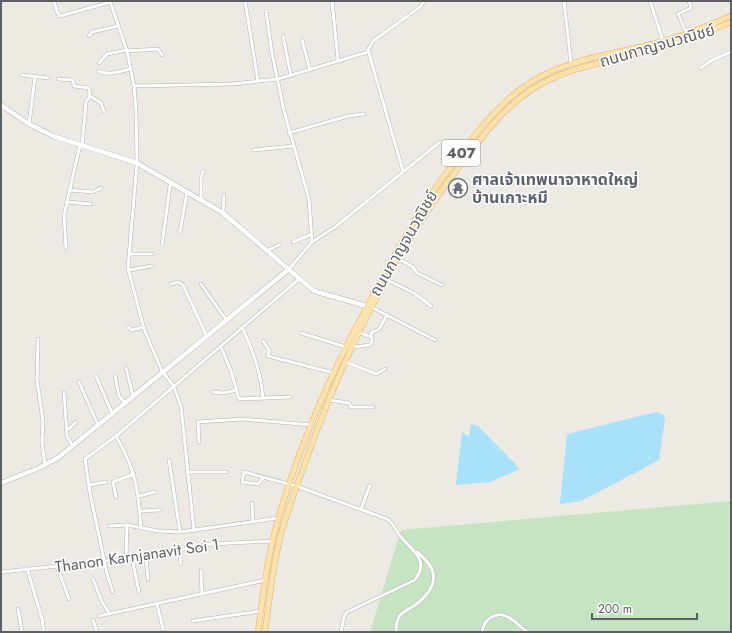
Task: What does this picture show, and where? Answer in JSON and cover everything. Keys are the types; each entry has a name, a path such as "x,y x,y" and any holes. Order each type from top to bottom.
{"main road":[{"name":"ถนนกาญจนวณิชย์","path":"265,632 279,541 315,426 334,372 406,233 447,171 497,109 526,86 571,63 663,42 688,34 731,16"},
{"name":"ถนนกาญจนวณิชย์","path":"258,632 260,611 273,541 279,518 289,486 315,426 329,400 360,333 399,259 435,200 480,139 506,110 531,90 560,74 688,40 731,22"}],"street":[{"path":"54,1 56,12 60,16 110,2 127,50 134,86 137,163 129,270 144,327 162,371 173,385 182,411 194,531"},
{"path":"245,1 258,82"},
{"path":"332,1 338,60"},
{"path":"403,171 368,52 369,47 374,41 420,7 424,1"},
{"path":"564,1 571,63"},
{"path":"650,1 663,42"},
{"path":"688,34 678,14 691,8 689,1"},
{"path":"266,11 289,133 309,199 312,242"},
{"path":"683,25 688,24"},
{"path":"89,36 92,32 118,26"},
{"path":"283,36 290,76"},
{"path":"302,40 310,70"},
{"path":"99,63 107,54 127,50 158,49 162,54"},
{"path":"134,86 258,82 290,76 368,52"},
{"path":"701,68 709,62 731,52"},
{"path":"98,71 108,73 122,72 131,69"},
{"path":"22,75 48,78"},
{"path":"29,124 35,76"},
{"path":"58,79 73,80 73,85 76,87 88,87 90,96 101,103 104,111"},
{"path":"66,248 64,215 66,202 81,145 86,102 90,96"},
{"path":"1,105 29,124 53,136 137,163 201,199 223,214 299,280 318,293 373,308 435,340"},
{"path":"289,133 348,116 364,114"},
{"path":"1,483 45,465 72,446 162,371 207,337 288,269 312,242 335,227 440,142"},
{"path":"254,150 293,146"},
{"path":"201,199 201,178 203,171"},
{"path":"162,245 170,186 172,183"},
{"path":"69,190 93,192 101,188"},
{"path":"180,232 187,192"},
{"path":"223,214 224,196"},
{"path":"66,202 91,204"},
{"path":"293,242 312,234"},
{"path":"267,251 279,245"},
{"path":"130,254 152,254"},
{"path":"399,259 413,267 417,273 442,285"},
{"path":"129,270 152,266"},
{"path":"113,592 107,574 85,459 116,436 173,385 221,347 242,327 299,280"},
{"path":"387,280 414,293 432,306"},
{"path":"171,284 178,282 183,285 207,337"},
{"path":"201,284 227,320"},
{"path":"353,347 369,346 372,342 372,333 379,330 387,315"},
{"path":"128,327 132,330 144,327"},
{"path":"242,327 252,348 261,380 263,398"},
{"path":"301,333 346,347"},
{"path":"360,333 372,337"},
{"path":"38,339 37,380 43,421 42,442 45,465"},
{"path":"263,341 269,350 268,356 334,372"},
{"path":"221,347 232,371 239,399 290,397"},
{"path":"346,362 376,374 385,369"},
{"path":"126,368 133,396"},
{"path":"96,376 112,413"},
{"path":"114,376 119,396 125,403"},
{"path":"79,382 98,425"},
{"path":"213,392 224,393 236,390"},
{"path":"64,393 66,428 68,440 72,446"},
{"path":"329,400 349,403 351,407 373,407"},
{"path":"199,442 198,422 242,420 315,426"},
{"path":"66,428 70,428 76,422"},
{"path":"116,436 128,458 134,474 139,496 141,528"},
{"path":"169,460 180,532"},
{"path":"187,472 226,472"},
{"path":"263,478 258,484 242,482 244,472 289,486 296,486 391,521 399,536 431,565 434,570 434,581 427,594 398,618 396,623 396,632"},
{"path":"116,497 113,482 134,474"},
{"path":"89,485 106,482"},
{"path":"361,509 370,485"},
{"path":"139,496 155,492"},
{"path":"252,503 253,521"},
{"path":"140,512 160,510"},
{"path":"109,526 127,525 180,532 279,518"},
{"path":"126,559 127,525"},
{"name":"Thanon Karnjanavit Soi 1","path":"1,572 27,568 126,559 212,544 273,541"},
{"path":"179,550 181,564"},
{"path":"342,632 344,617 347,612 415,580 420,567 415,551"},
{"path":"146,556 148,580"},
{"path":"132,558 139,592"},
{"path":"57,566 69,599"},
{"path":"27,568 42,619 44,632"},
{"path":"201,571 202,594"},
{"path":"93,579 102,602 110,614"},
{"path":"99,616 266,580"},
{"path":"157,604 163,629"},
{"path":"18,609 22,632"},
{"path":"193,621 260,611"},
{"path":"482,632 487,620 501,614 510,617 527,632"},
{"path":"93,620 97,632"}],"green space":[{"path":"731,501 731,632 370,632 401,530"}],"water":[{"path":"656,412 663,414 665,419 659,460 581,501 560,504 567,434"},
{"path":"471,424 478,426 520,469 490,482 456,485 462,432 469,437"}],"place":[{"name":"ศาลเจ้าเทพนาจาหาดใหญ่ บ้านเกาะหมี","path":"458,188"}]}
